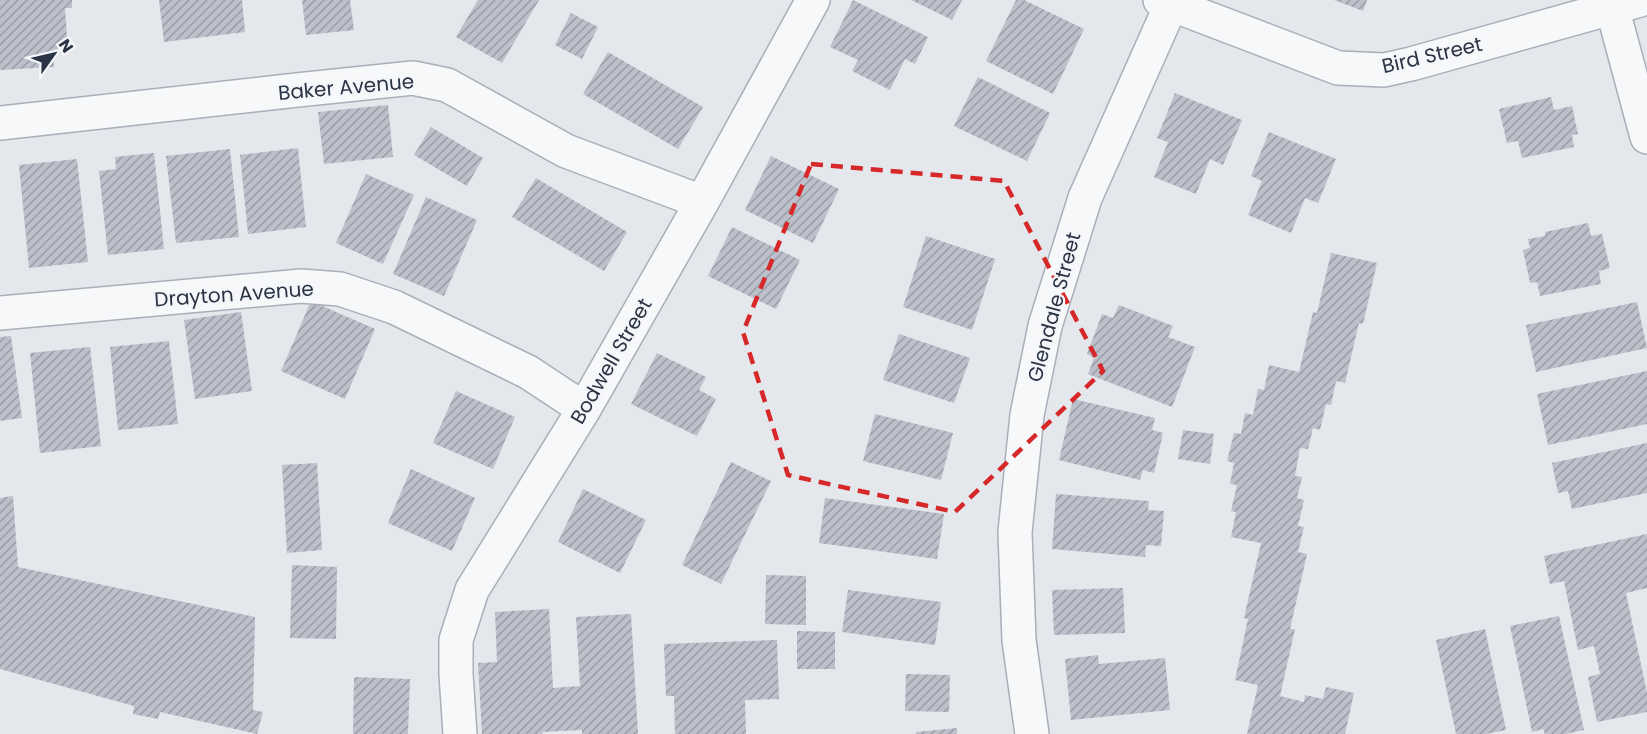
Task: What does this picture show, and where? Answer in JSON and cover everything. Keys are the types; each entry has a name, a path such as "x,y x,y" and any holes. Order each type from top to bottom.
{"street":[{"name":"Bodwell Street","path":"460,734 456,640 472,590 584,410 813,0"},
{"name":"Bird Street","path":"1165,3 1338,68 1384,70 1626,4"},
{"name":"Glendale Street","path":"1032,734 1019,640 1015,532 1027,415 1045,326 1085,198 1165,3"},
{"path":"1626,4 1647,137"},
{"name":"Baker Avenue","path":"0,123 413,78 447,85 566,151 702,202"},
{"name":"Drayton Avenue","path":"0,313 301,286 340,289 394,307 528,372 584,410"}],"highlighted area":[{"path":"811,164 1004,181 1103,371 955,512 788,475 743,332"}],"building":[{"path":"0,0 72,0 72,8 65,8 68,53 53,53 54,67 0,70"},
{"path":"159,0 242,0 245,32 164,42"},
{"path":"302,0 350,0 354,30 306,35"},
{"path":"478,0 539,0 502,63 456,37"},
{"path":"853,0 928,37 915,64 905,59 890,90 852,71 858,60 830,47"},
{"path":"911,0 962,0 952,20"},
{"path":"1016,0 1024,0 1084,29 1053,94 986,61"},
{"path":"1334,0 1367,0 1363,11"},
{"path":"571,13 598,27 582,59 555,45"},
{"path":"608,52 703,107 678,149 583,94"},
{"path":"978,77 1050,113 1027,161 954,126"},
{"path":"1175,93 1242,120 1223,165 1210,159 1196,194 1154,177 1168,142 1157,138"},
{"path":"1551,97 1554,110 1572,106 1578,134 1572,135 1574,147 1522,158 1518,141 1507,143 1499,109"},
{"path":"388,105 393,157 324,164 318,112"},
{"path":"431,127 483,158 467,186 414,155"},
{"path":"1269,132 1336,159 1318,203 1305,198 1291,233 1248,215 1262,181 1251,176"},
{"path":"298,148 306,227 248,234 240,155"},
{"path":"230,149 239,237 176,243 166,156"},
{"path":"154,153 164,249 108,255 99,171 116,169 115,157"},
{"path":"771,156 839,189 813,243 745,210"},
{"path":"77,159 88,262 29,268 19,165"},
{"path":"366,174 414,195 383,264 336,243"},
{"path":"536,178 627,232 604,271 512,217"},
{"path":"426,197 477,220 444,296 393,274"},
{"path":"1588,223 1591,236 1602,234 1610,268 1599,271 1601,284 1540,296 1537,282 1530,283 1523,250 1530,248 1528,239 1545,236 1545,232"},
{"path":"732,227 800,260 776,309 708,276"},
{"path":"926,236 995,259 972,330 903,307"},
{"path":"1331,253 1377,263 1363,324 1359,323 1345,383 1336,381 1331,405 1326,404 1320,430 1313,428 1308,449 1300,448 1295,476 1302,477 1297,498 1304,500 1298,526 1304,527 1298,552 1307,554 1290,629 1295,629 1280,696 1304,702 1305,695 1323,699 1326,687 1354,693 1345,734 1247,734 1258,685 1235,680 1248,619 1244,618 1261,543 1231,537 1236,512 1231,511 1237,485 1230,484 1234,463 1227,461 1234,433 1241,434 1245,413 1253,415 1258,389 1264,390 1269,365 1299,372 1313,312 1317,313"},
{"path":"311,301 375,329 345,399 281,371"},
{"path":"1637,302 1647,348 1536,372 1526,325"},
{"path":"1119,305 1173,326 1168,337 1195,347 1172,407 1088,374 1094,358 1087,354 1102,314 1113,318"},
{"path":"241,312 252,391 195,399 184,320"},
{"path":"899,334 970,358 954,403 883,380"},
{"path":"11,336 22,418 0,421 0,337"},
{"path":"169,341 178,424 118,430 110,347"},
{"path":"90,347 101,446 40,453 30,353"},
{"path":"657,353 706,377 699,390 716,399 697,436 631,404"},
{"path":"1647,371 1647,424 1548,445 1537,394"},
{"path":"456,391 515,417 493,469 433,443"},
{"path":"1073,399 1155,418 1152,430 1163,433 1154,473 1143,470 1140,480 1059,460"},
{"path":"875,414 953,433 941,480 863,461"},
{"path":"1183,430 1214,434 1210,464 1178,459"},
{"path":"1647,443 1647,493 1572,509 1568,491 1558,493 1552,463"},
{"path":"731,462 771,481 721,584 682,565"},
{"path":"317,463 322,550 287,553 282,465"},
{"path":"411,469 475,498 452,551 388,523"},
{"path":"583,489 646,520 620,573 558,542"},
{"path":"1056,494 1149,501 1148,510 1164,511 1161,546 1146,545 1145,557 1052,549"},
{"path":"13,496 18,567 255,617 253,710 263,712 257,734 160,712 158,719 133,714 134,706 0,669 0,498"},
{"path":"825,498 944,514 937,559 819,543"},
{"path":"1647,534 1647,588 1626,593 1647,693 1647,712 1597,722 1588,677 1600,674 1594,646 1578,650 1564,581 1550,584 1544,556"},
{"path":"292,565 337,567 336,639 290,638"},
{"path":"766,575 806,576 806,625 765,624"},
{"path":"1123,588 1125,633 1054,635 1052,590"},
{"path":"848,590 941,602 935,645 842,632"},
{"path":"549,609 553,688 580,686 576,617 631,614 638,734 582,734 582,730 542,732 543,734 482,734 478,663 497,662 495,612"},
{"path":"1559,616 1584,730 1566,734 1545,734 1543,729 1532,732 1510,626"},
{"path":"1485,629 1506,730 1486,734 1456,734 1436,640"},
{"path":"797,631 835,632 835,669 797,669"},
{"path":"777,640 779,699 745,700 746,734 675,734 674,696 666,696 664,644"},
{"path":"1098,655 1099,664 1165,658 1170,710 1071,720 1065,659"},
{"path":"906,674 950,675 949,712 905,711"},
{"path":"354,677 410,679 408,734 353,734"},
{"path":"957,728 957,734 916,734 916,732"}]}
